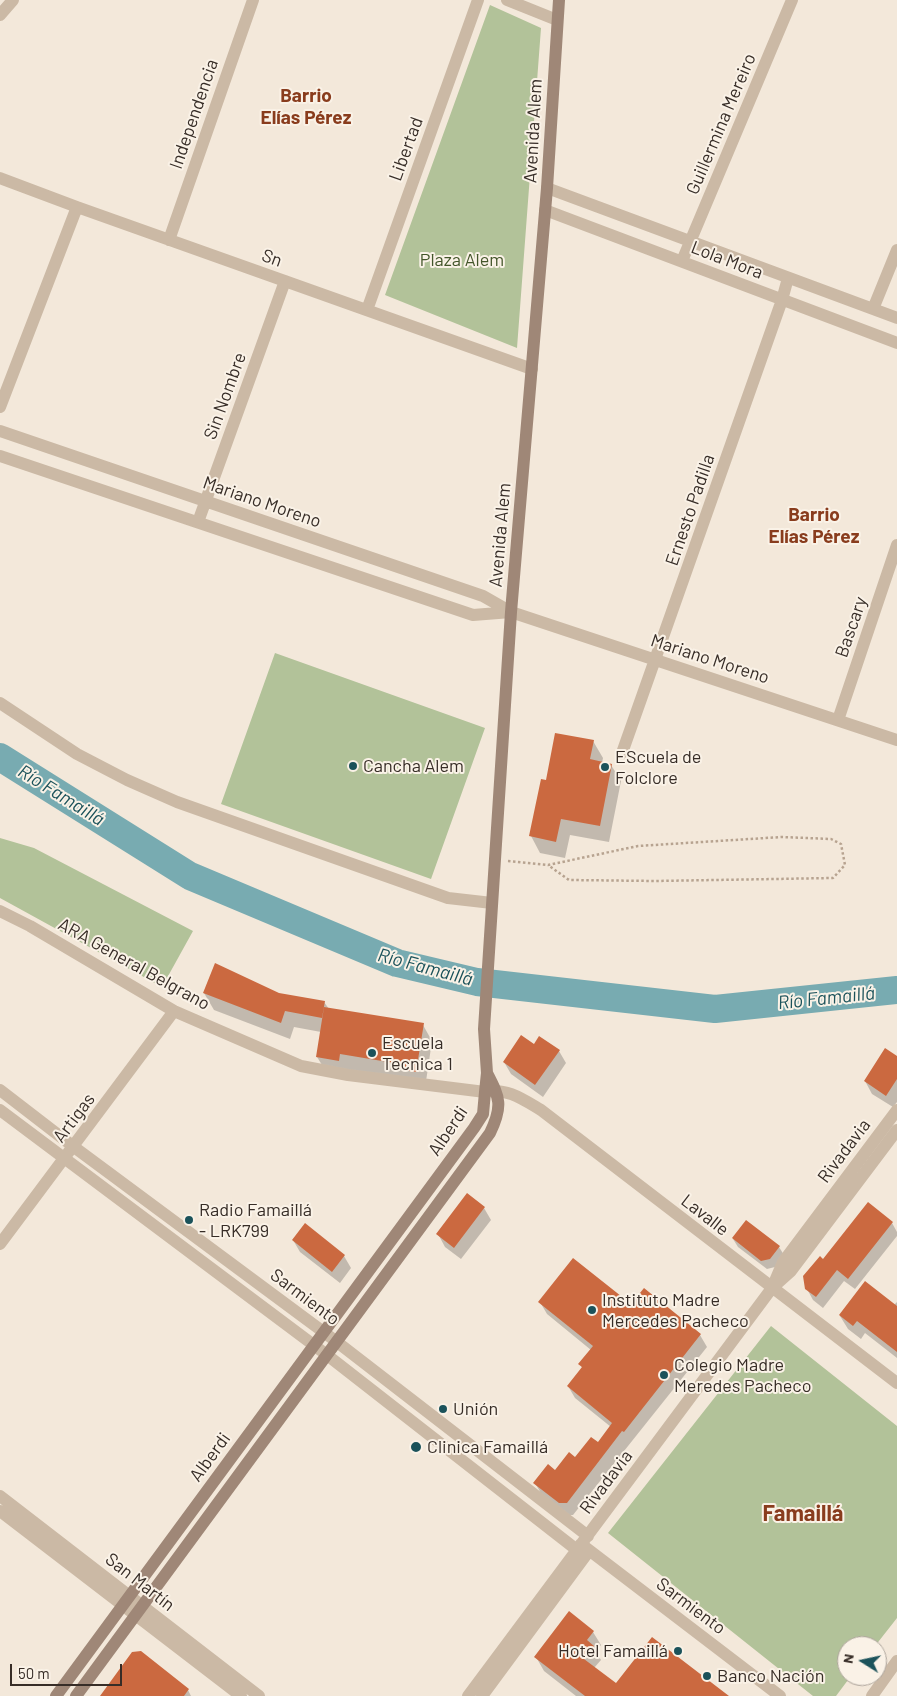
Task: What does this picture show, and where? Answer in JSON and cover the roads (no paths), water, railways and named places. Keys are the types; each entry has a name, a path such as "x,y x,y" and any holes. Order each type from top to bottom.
{"street":[{"path":"0,15 13,0"},
{"name":"Independencia","path":"169,240 252,0"},
{"name":"Libertad","path":"367,310 478,0"},
{"path":"507,0 557,20"},
{"name":"Avenida Alem","path":"486,1072 484,1029 494,860 511,612 547,188 559,0"},
{"name":"Guillermina Mereiro","path":"682,261 792,0"},
{"name":"Sn","path":"0,178 76,207 532,369"},
{"name":"Lola Mora","path":"547,188 897,318"},
{"path":"0,407 76,207"},
{"name":"Lola Mora","path":"545,210 897,343"},
{"path":"873,309 897,250"},
{"name":"Ernesto Padilla","path":"622,753 782,300 788,278"},
{"name":"Sin Nombre","path":"198,522 285,281"},
{"name":"Mariano Moreno","path":"0,431 483,596 511,612 897,740"},
{"name":"Mariano Moreno","path":"0,456 473,615 511,612"},
{"name":"Bascary","path":"838,720 897,545"},
{"path":"0,703 77,754 127,780 177,802 448,898 491,909"},
{"name":"ARA General Belgrano","path":"0,911 30,926 174,1011 301,1066 348,1075 490,1091"},
{"name":"Artigas","path":"0,1244 174,1011"},
{"name":"Alberdi","path":"76,1696 490,1133 496,1119 499,1102 490,1091 486,1072"},
{"name":"Sarmiento","path":"0,1090 337,1342 584,1545"},
{"name":"Alberdi","path":"56,1696 474,1128 483,1114 490,1091"},
{"name":"Lavalle","path":"490,1091 508,1093 541,1110 897,1383"},
{"name":"Sarmiento","path":"0,1110 584,1545 780,1696"},
{"name":"Rivadavia","path":"772,1288 783,1262 897,1110"},
{"name":"Rivadavia","path":"468,1696 584,1545 772,1288 791,1271 897,1130"},
{"name":"San Martín","path":"0,1496 126,1601"},
{"name":"San Martín","path":"0,1511 126,1601 241,1696"},
{"name":"Rivadavia","path":"482,1696 584,1545"},
{"name":"San Martín","path":"139,1611 259,1696"},
{"path":"872,1696 897,1662"}],"waterway":[{"name":"Río Famaillá","path":"0,757 190,876 397,963 477,982 715,1009 897,990"}],"place":[{"name":"Cancha Alem","path":"353,766"},
{"name":"EScuela de Folclore","path":"605,767"},
{"name":"Escuela Tecnica 1","path":"372,1053"},
{"name":"Radio Famaillá - LRK799","path":"189,1220"},
{"name":"Instituto Madre Mercedes Pacheco","path":"592,1310"},
{"name":"Colegio Madre Meredes Pacheco","path":"664,1375"},
{"name":"Unión","path":"443,1409"},
{"name":"Clinica Famaillá","path":"416,1447"},
{"name":"Hotel Famaillá","path":"678,1651"},
{"name":"Banco Nación","path":"707,1676"}],"district":[{"name":"Barrio Elías Pérez","path":"306,107"},
{"name":"Barrio Elías Pérez","path":"814,526"},
{"name":"Famaillá","path":"803,1514"}],"park label":[{"name":"Plaza Alem","path":"462,260"}]}
